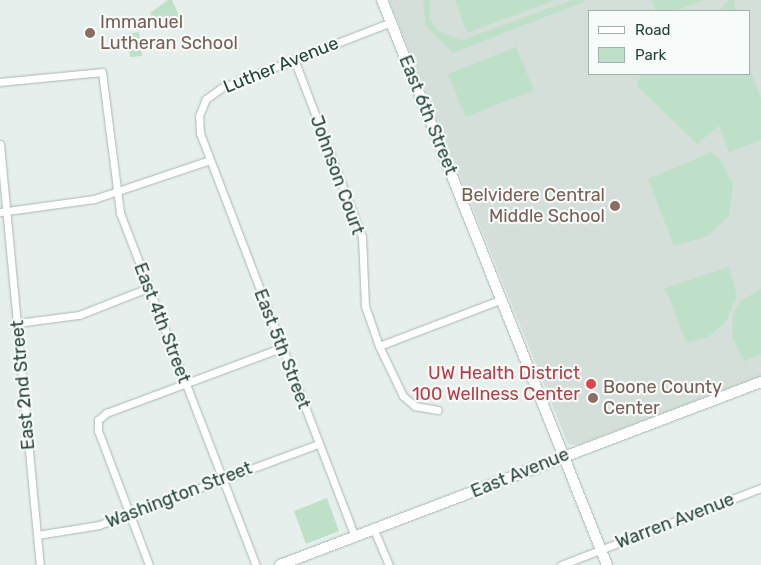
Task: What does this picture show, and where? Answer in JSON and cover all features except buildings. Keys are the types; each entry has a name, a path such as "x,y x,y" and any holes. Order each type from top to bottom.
{"street":[{"name":"East 6th Street","path":"382,0 565,455 607,565"},
{"name":"Luther Avenue","path":"210,160 199,127 206,99 221,88 391,22"},
{"name":"Johnson Court","path":"294,59 362,238 365,306 380,346 403,396 415,406 438,410"},
{"name":"East 4th Street","path":"0,82 102,72 115,194 148,288 256,565"},
{"name":"East 2nd Street","path":"0,144 4,212 17,323 40,565"},
{"path":"4,212 115,194 210,160"},
{"name":"East 5th Street","path":"210,160 355,537"},
{"path":"17,323 79,315 148,288"},
{"path":"380,346 502,299"},
{"path":"149,565 98,431 98,420 106,413 281,348"},
{"name":"East Avenue","path":"280,565 761,382"},
{"name":"Washington Street","path":"37,534 99,525 318,444"},
{"name":"Warren Avenue","path":"561,565 761,488"},
{"path":"374,530 389,565"}],"shaded area":[{"name":"Belvidere Central Middle School","path":"389,0 761,0 761,376 578,445 568,444"}],"green space":[{"path":"168,0 172,0 180,18 160,30 150,13"},
{"path":"423,0 430,0 429,18 439,32 462,40 572,0 586,1 453,53 426,26"},
{"path":"455,0 555,0 467,33"},
{"path":"651,0 705,0 678,10 656,10"},
{"path":"729,0 734,0 736,10 719,10"},
{"path":"139,32 142,56 130,57 127,34"},
{"path":"516,47 534,90 466,117 448,74"},
{"path":"751,72 761,99 761,140 729,152 719,126 697,144 637,86 641,75 751,75"},
{"path":"712,152 720,159 733,184 729,216 708,236 674,246 648,179"},
{"path":"729,267 737,296 726,322 708,337 687,343 665,288"},
{"path":"761,289 761,354 744,361 732,338 733,314 740,301"},
{"path":"327,498 339,531 306,544 294,511"}],"place":[{"name":"Immanuel Lutheran School","path":"90,33"},
{"name":"Belvidere Central Middle School","path":"615,206"},
{"name":"UW Health District 100 Wellness Center","path":"591,384"},
{"name":"Boone County Center","path":"593,398"}]}
